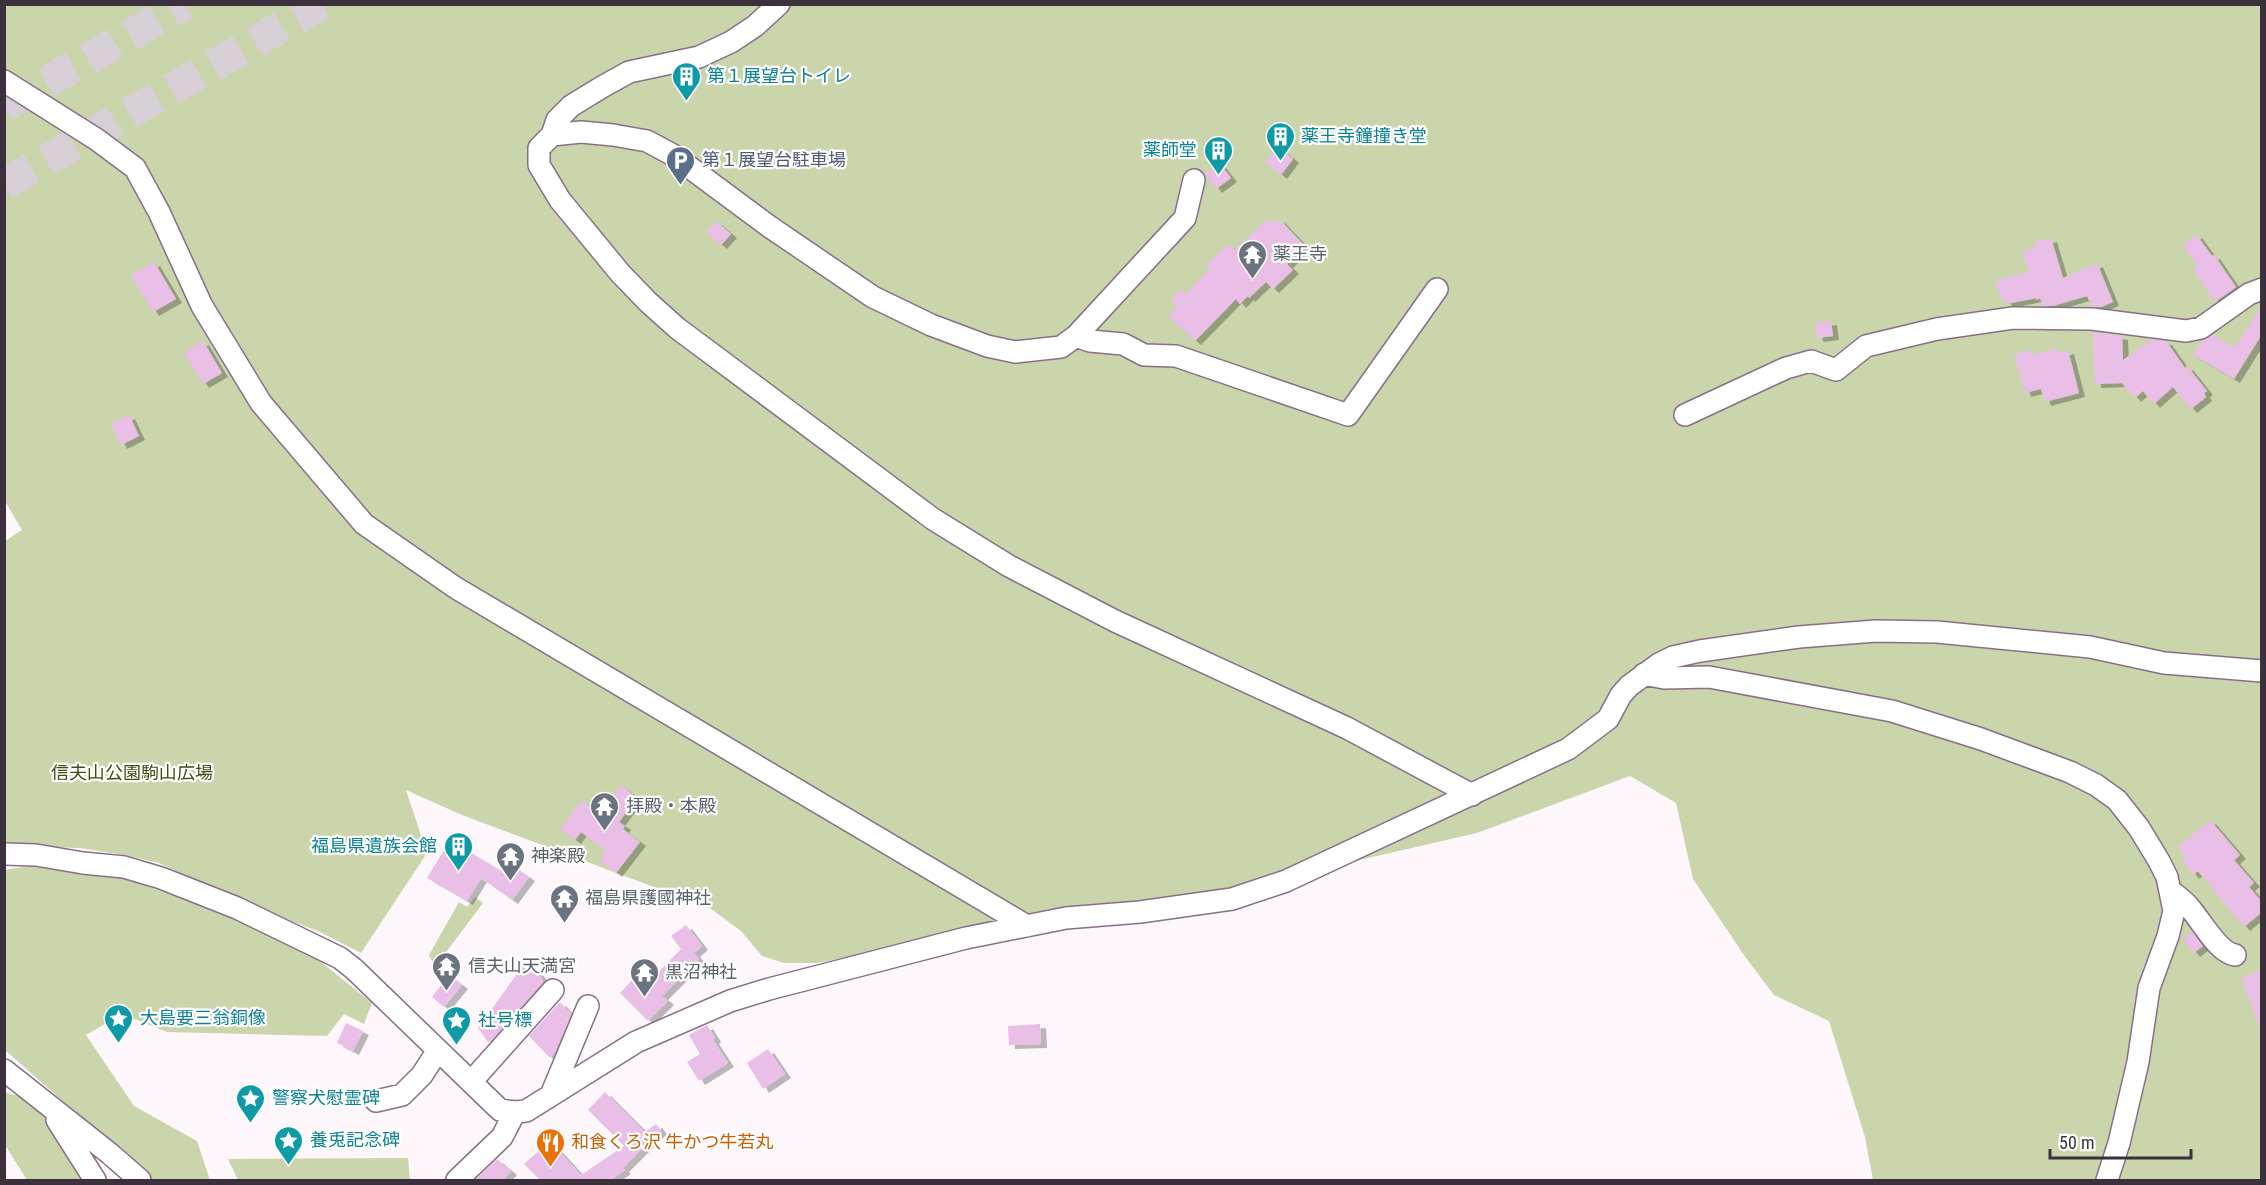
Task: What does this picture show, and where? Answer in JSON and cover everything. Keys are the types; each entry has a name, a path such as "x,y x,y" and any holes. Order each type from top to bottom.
{"street":[{"path":"779,4 755,26 730,42 699,57 628,72 602,87 571,106 557,120 552,135 539,148 539,165 560,200 620,273 677,328 933,519 1009,566 1104,616 1347,728 1472,795"},
{"path":"4,81 96,139 135,168 159,212 202,306 261,403 364,524 456,588 1027,926"},
{"path":"552,135 581,132 647,141 673,155 770,227 873,297 931,325 987,346 1015,352 1061,347 1076,336 1185,218 1194,180"},
{"path":"1076,336 1090,341 1123,344 1144,355 1176,356 1348,416 1437,289"},
{"path":"1685,415 1786,368 1811,361 1836,370 1866,346 1936,330 2013,318 2092,320 2186,331 2201,328 2249,294 2262,289"},
{"path":"4,854 36,855 124,867 237,908 340,958 365,979 500,1110 515,1112 526,1111 636,1042 730,1001 966,938 1066,918 1140,912 1232,899 1286,881 1568,749 1608,719 1621,695 1644,674 1673,657 1799,637 1876,631 1937,632 2055,642 2091,647 2164,663 2262,671"},
{"path":"1644,674 1664,678 1709,677 1892,711 1981,739 2070,772 2096,785 2117,800 2139,828 2159,861 2171,891 2174,911 2168,936 2149,988 2138,1062 2119,1143 2107,1180"},
{"path":"2171,891 2188,906 2220,947 2228,954 2235,955"},
{"path":"471,1082 553,990"},
{"path":"552,1095 588,1006"},
{"path":"376,1101 402,1095 422,1075 438,1050"},
{"path":"4,1070 140,1180"},
{"path":"47,1104 95,1180"},
{"path":"457,1180 502,1137 515,1112"}],"green space":[{"name":"信夫山公園駒山広場","path":"5,5 2261,5 2261,1180 1873,1180 1865,1137 1829,1021 1774,995 1693,879 1676,803 1630,776 1477,833 1194,898 1061,911 931,936 872,952 817,963 784,963 762,956 741,931 710,908 462,815 406,790 427,853 361,953 318,931 259,909 159,863 80,848 5,846 5,541 22,530 5,501"},
{"path":"36,865 122,877 229,916 315,957 372,1003 364,1024 344,1014 327,1036 167,1032 122,1014 86,1035 134,1106 197,1141 210,1180 152,1180 5,1050 4,870"},
{"path":"475,897 483,903 435,967 429,955 459,902 467,907"},
{"path":"4,1092 47,1104 95,1180 27,1180 5,1145"},
{"path":"408,1158 410,1180 238,1180 228,1159"}],"building":[{"name":"薬王寺鐘撞き堂","path":"1279,147 1293,159 1281,175 1265,162"},
{"name":"薬師堂","path":"1220,164 1231,178 1216,189 1205,174"},
{"name":"薬王寺","path":"1279,219 1305,246 1287,264 1293,270 1273,289 1266,282 1240,304 1236,299 1195,341 1168,316 1177,306 1171,300 1181,289 1186,294 1210,268 1207,264 1228,244 1235,250 1265,220 1268,223 1271,220 1275,223"},
{"path":"716,221 731,234 721,245 706,232"},
{"path":"2196,234 2236,287 2215,302 2193,269 2197,266 2183,245"},
{"path":"2051,238 2063,278 2097,263 2113,302 2101,307 2092,306 2087,296 2053,306 2043,306 2040,298 2006,304 2005,299 2001,300 1996,280 2029,272 2022,251 2036,247 2034,242"},
{"path":"154,262 176,299 153,312 131,275"},
{"path":"2262,304 2262,334 2234,379 2193,355 2202,341 2213,335 2235,348"},
{"path":"1831,321 1833,336 1817,338 1815,323"},
{"path":"2093,332 2122,336 2123,360 2152,339 2166,341 2185,368 2187,366 2207,391 2204,393 2206,397 2191,409 2173,387 2154,404 2143,391 2135,398 2122,383 2095,384"},
{"path":"203,341 222,373 203,384 184,353"},
{"path":"2057,348 2058,353 2068,350 2079,393 2045,402 2041,389 2025,393 2014,354 2031,350 2032,355"},
{"path":"129,415 139,436 121,445 111,424"},
{"name":"拝殿・本殿","path":"621,785 637,798 619,822 625,826 623,829 640,842 616,873 599,860 606,851 581,832 575,840 560,829 582,800 599,813"},
{"path":"2210,820 2240,855 2234,860 2254,883 2249,887 2262,902 2262,912 2244,927 2198,871 2193,875 2182,861 2186,858 2178,847"},
{"name":"福島県遺族会館","path":"450,840 503,872 509,863 529,877 512,900 481,878 467,901 427,878"},
{"path":"686,925 702,946 694,953 699,959 662,996 668,1001 648,1021 620,993 638,974 648,983 681,949 671,936"},
{"path":"2192,932 2203,946 2194,953 2183,939"},
{"path":"522,967 538,972 543,982 488,1042 478,1028"},
{"path":"2262,970 2262,1027 2260,1028 2241,978"},
{"name":"信夫山天満宮","path":"449,975 462,985 444,1007 432,997"},
{"path":"560,1002 571,1014 556,1050 550,1058 529,1036"},
{"path":"346,1023 363,1031 353,1051 337,1043"},
{"path":"1040,1024 1041,1044 1009,1045 1008,1026"},
{"path":"707,1025 715,1038 713,1040 728,1063 699,1081 687,1062 700,1054 689,1035"},
{"path":"768,1049 785,1074 763,1089 747,1063"},
{"path":"605,1092 645,1132 656,1124 661,1130 623,1168 625,1170 611,1180 540,1180 524,1164 550,1141 581,1175 624,1146 588,1110"},
{"path":"497,1159 511,1171 503,1180 475,1180"}],"tunnel":[{"path":"4,106 185,4"},
{"path":"4,184 322,4"}],"place":[{"name":"第１展望台トイレ","path":"686,102"},
{"name":"薬王寺鐘撞き堂","path":"1280,162"},
{"name":"薬師堂","path":"1218,176"},
{"name":"第１展望台駐車場","path":"681,186"},
{"name":"薬王寺","path":"1252,280"},
{"name":"拝殿・本殿","path":"605,832"},
{"name":"福島県遺族会館","path":"458,872"},
{"name":"神楽殿","path":"510,882"},
{"name":"福島県護國神社","path":"564,924"},
{"name":"信夫山天満宮","path":"447,992"},
{"name":"黒沼神社","path":"644,998"},
{"name":"大島要三翁銅像","path":"119,1044"},
{"name":"社号標","path":"457,1046"},
{"name":"警察犬慰霊碑","path":"251,1124"},
{"name":"養兎記念碑","path":"289,1166"},
{"name":"和食くろ沢 牛かつ牛若丸","path":"550,1168"}]}
